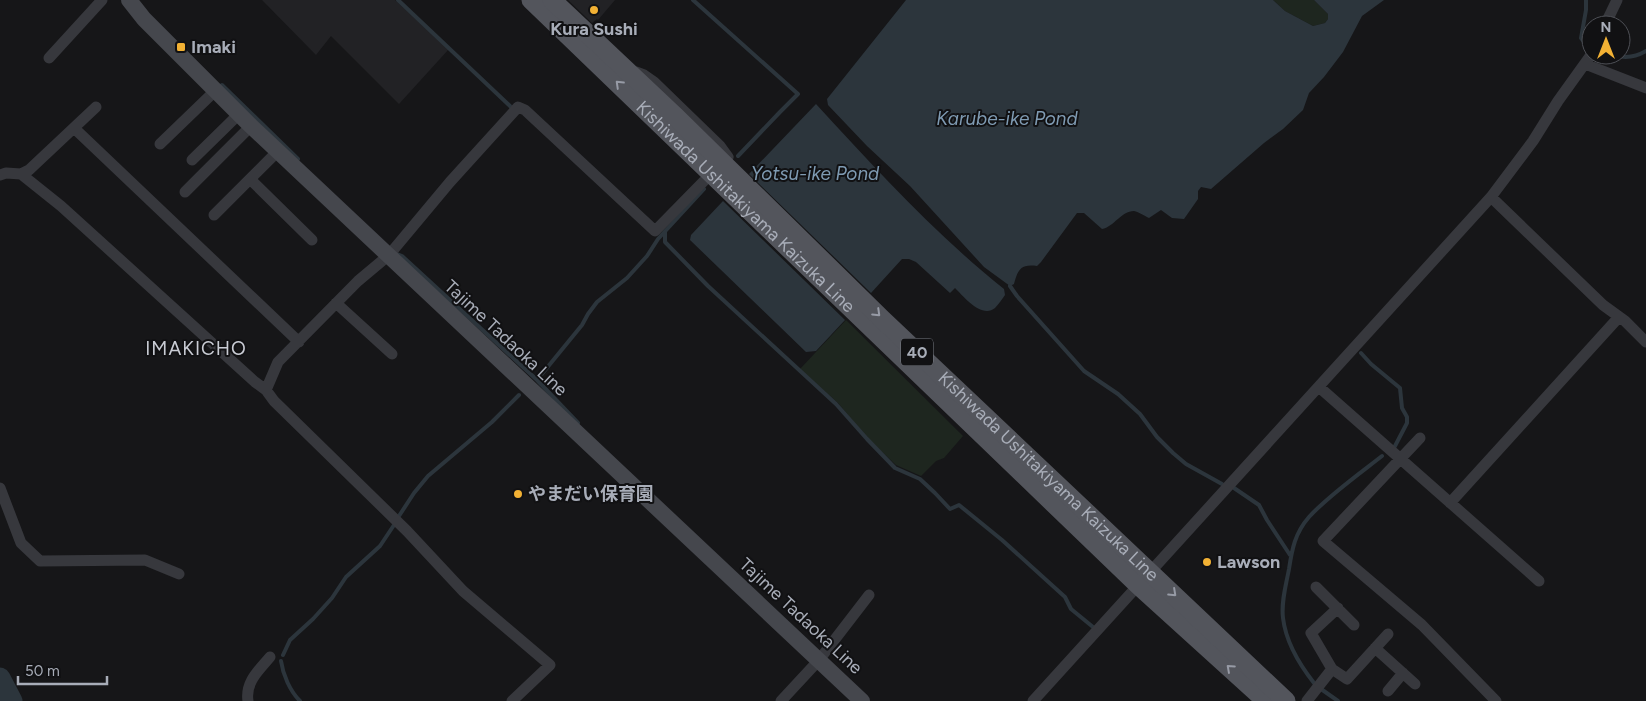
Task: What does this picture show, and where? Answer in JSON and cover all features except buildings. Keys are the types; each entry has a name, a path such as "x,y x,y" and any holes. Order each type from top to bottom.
{"main road":[{"name":"Tajime Tadaoka Line","path":"129,0 144,19 251,126 862,701"},
{"name":"Kishiwada Ushitakiyama Kaizuka Line","path":"532,0 1143,578 1286,701"},
{"name":"Kishiwada Ushitakiyama Kaizuka Line","path":"552,0 676,117 882,319 1266,701"}],"street":[{"path":"50,58 102,0"},
{"path":"1610,15 1617,0"},
{"path":"1033,701 1491,197 1533,141 1558,101 1584,65"},
{"path":"1598,65 1646,88"},
{"path":"623,68 644,75 654,82 720,146 727,158"},
{"path":"160,144 168,128 216,90"},
{"path":"0,175 6,173 21,174 29,170 96,107"},
{"path":"266,390 278,362 358,281 389,255 450,182 518,107 525,110 656,231 704,181"},
{"path":"192,160 240,113"},
{"path":"185,192 251,126"},
{"path":"74,128 299,342"},
{"path":"214,215 278,151"},
{"path":"21,174 61,206 248,376 266,390 274,401 407,531 464,591 550,665 512,701"},
{"path":"250,179 312,240"},
{"path":"1491,197 1603,305 1646,342"},
{"path":"336,303 392,354"},
{"path":"1450,503 1619,317"},
{"path":"1319,386 1539,580"},
{"path":"1420,438 1323,541 1422,625 1496,701"},
{"path":"0,488 21,543 40,561 145,560 179,574"},
{"path":"1316,587 1354,625"},
{"path":"780,701 819,660 869,595"},
{"path":"1338,608 1311,633 1332,668 1347,679 1388,634"},
{"path":"1375,648 1415,684"},
{"path":"248,701 246,692 251,680 270,657"},
{"path":"1307,701 1332,668"},
{"path":"1388,691 1403,673"}],"shaded area":[{"path":"262,0 395,0 449,49 399,104 331,36 316,55"},
{"path":"568,0 615,0 598,20 592,23"},
{"path":"1273,0 1314,0 1328,14 1328,19 1325,23 1313,26 1285,11"},
{"path":"846,320 963,436 944,458 936,461 921,476 896,465 868,439 838,403 800,369"}],"water":[{"name":"Karube-ike Pond","path":"906,0 1273,0 1285,11 1313,26 1325,23 1328,19 1328,14 1314,0 1384,0 1362,16 1343,52 1309,93 1303,110 1211,189 1201,187 1198,191 1198,199 1184,219 1172,218 1161,210 1149,218 1134,211 1125,214 1102,229 1084,213 1077,213 1041,262 1037,266 1027,266 1021,269 1014,284 1010,286 984,267 910,186 867,146 828,105 827,99"},
{"name":"Yotsu-ike Pond","path":"816,104 930,223 1004,289 1005,295 995,308 990,311 979,309 955,288 950,293 916,262 909,259 902,259 871,293 749,174"},
{"name":"Yotsu-ike Pond","path":"723,201 845,320 816,351 806,352 690,240 691,235"}],"waterway":[{"path":"398,0 510,106"},
{"path":"693,0 798,94 738,156"},
{"path":"1585,15 1586,0"},
{"path":"1631,57 1646,51"},
{"path":"222,85 298,159"},
{"path":"537,380 582,325 597,302 627,278 647,256 658,239 704,189"},
{"path":"665,231 665,242 708,286 836,404 895,468 920,479 950,509 959,505 1002,540 1065,597 1071,609 1093,627"},
{"path":"397,254 402,256 537,380 578,423"},
{"path":"1010,286 1084,371 1118,394 1140,414 1157,437 1186,464 1222,484"},
{"path":"1361,353 1371,364 1400,388 1402,408 1407,417 1407,423 1395,446"},
{"path":"399,516 428,476 492,422 519,395"},
{"path":"1314,683 1294,653 1287,636 1283,618 1284,594 1291,555 1300,529 1309,517 1344,485 1382,456"},
{"path":"1234,488 1259,505 1290,555"},
{"path":"283,655 290,640 332,598 346,577 380,546 394,525"},
{"path":"281,661 283,672 300,701"},
{"path":"0,678 12,701"},
{"path":"1321,689 1338,701"}],"place":[{"name":"Kura Sushi","path":"594,10"},
{"name":"Imaki","path":"181,47"},
{"name":"やまだい保育園","path":"518,494"},
{"name":"Lawson","path":"1207,562"}],"district":[{"name":"IMAKICHO","path":"196,348"}]}
